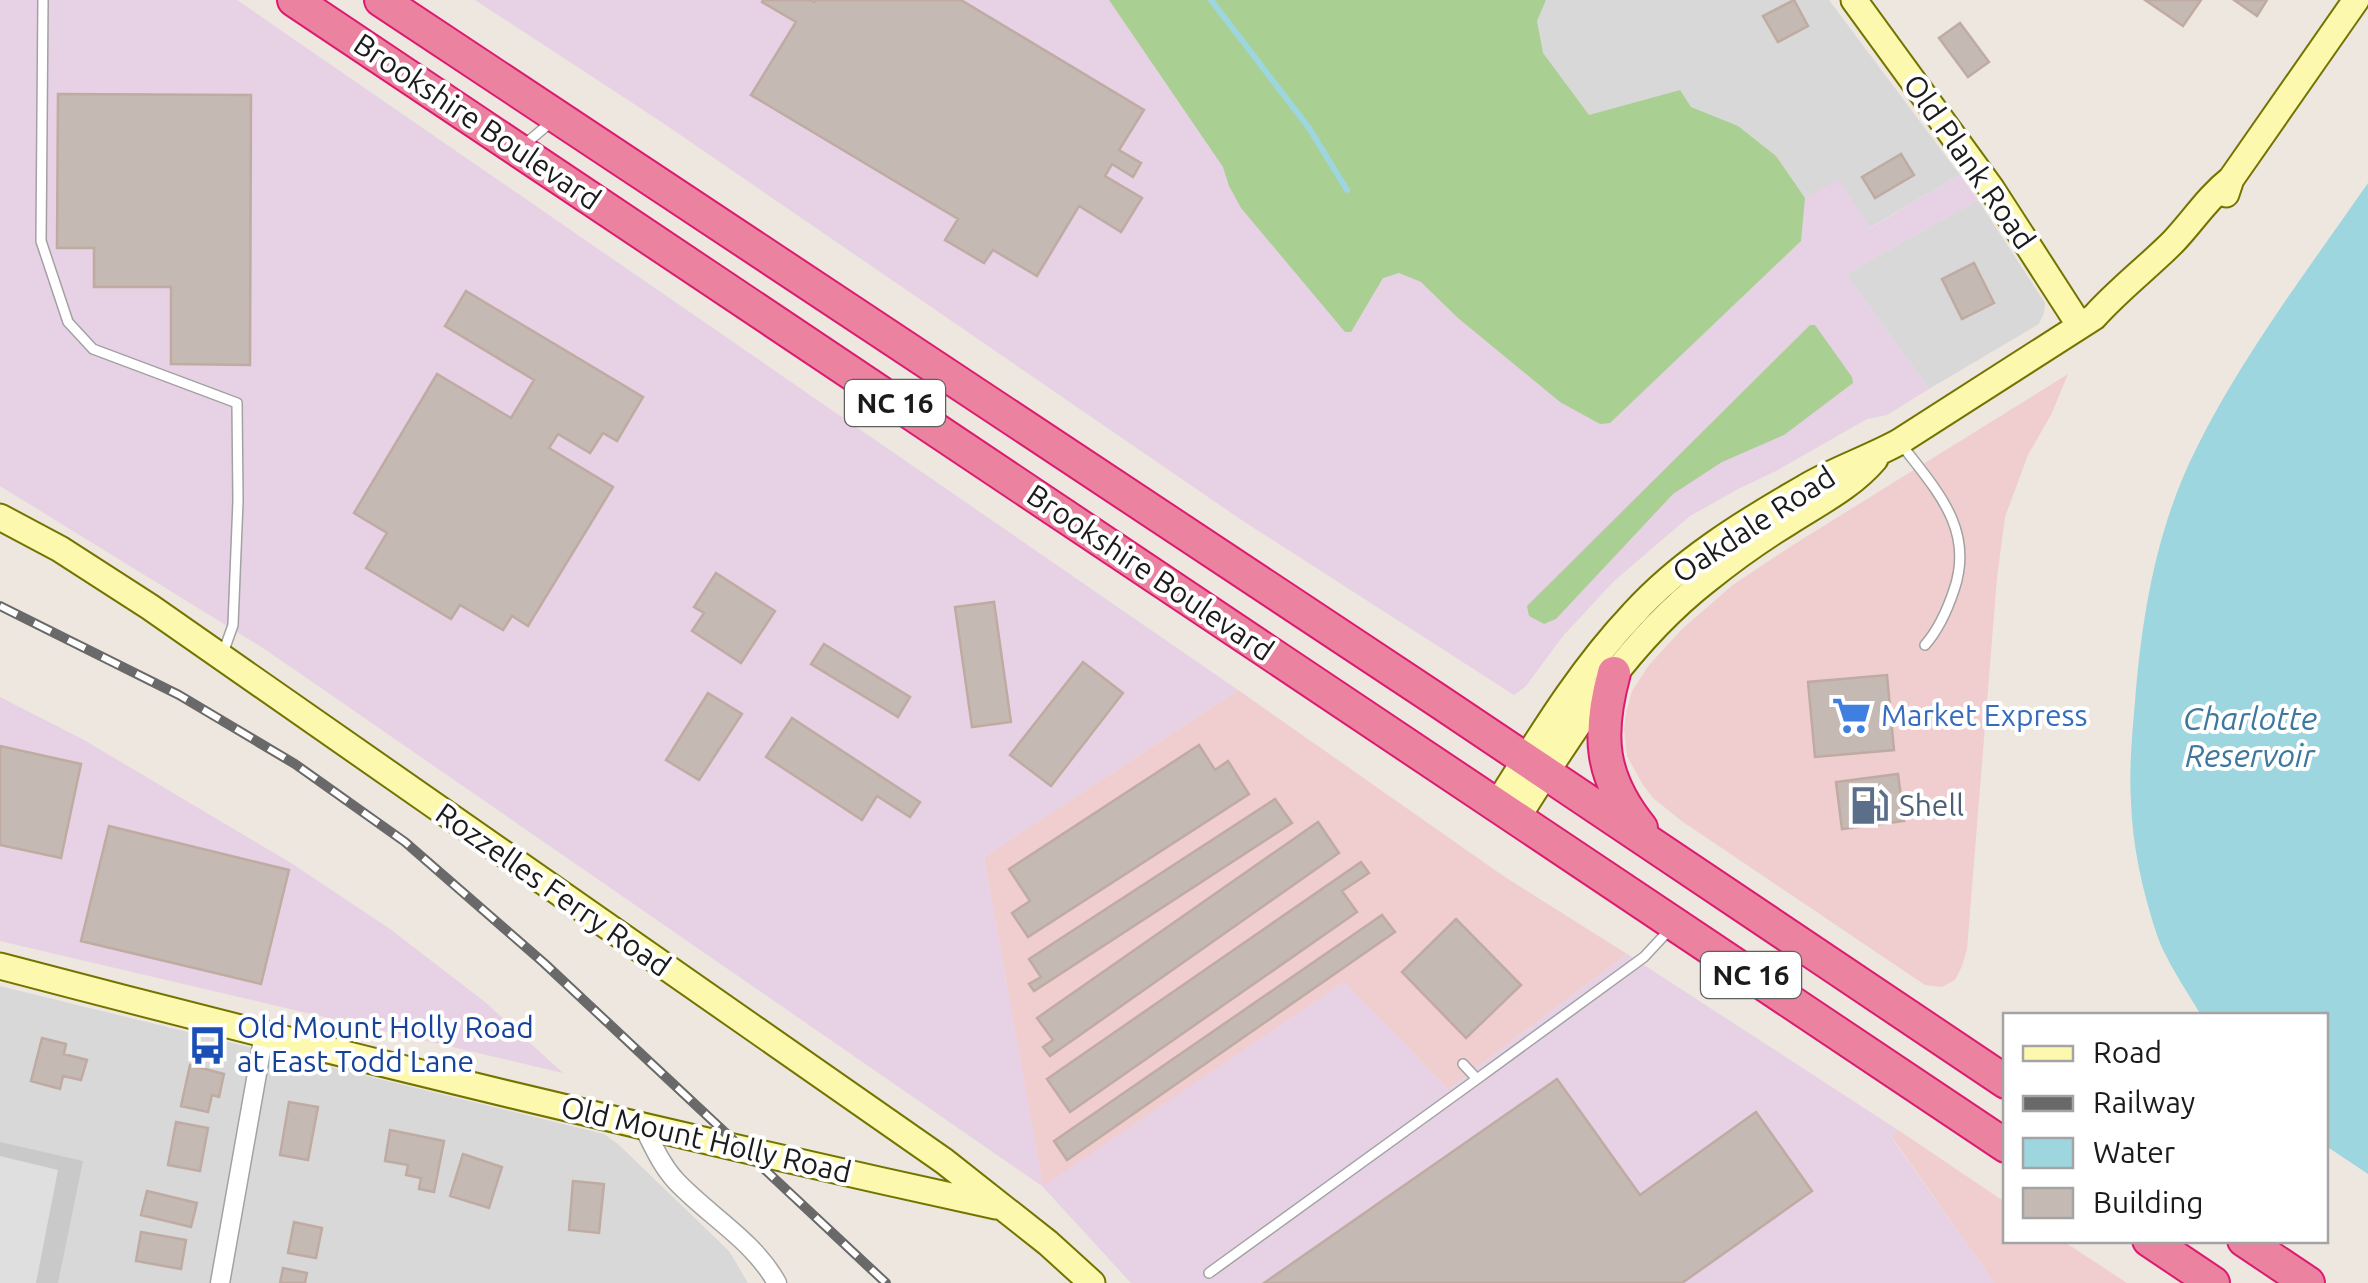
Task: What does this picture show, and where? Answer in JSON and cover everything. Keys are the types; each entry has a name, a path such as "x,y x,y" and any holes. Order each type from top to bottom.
{"highway":[{"name":"Brookshire Boulevard","path":"294,0 2003,1144"},
{"name":"Brookshire Boulevard","path":"380,0 2003,1080"},
{"path":"1614,672 1604,717 1609,772 1622,802 1660,850"},
{"path":"2154,1243 2214,1283"},
{"path":"2248,1243 2308,1283"}],"street":[{"name":"Old Plank Road","path":"1854,0 2087,322"},
{"name":"Oakdale Road","path":"1506,812 1536,766 1588,667 1633,613 1693,560 1750,521 1838,469 1890,447 2087,322 2163,252 2231,179 2356,0"},
{"name":"Oakdale Road","path":"1536,766 1653,627 1706,581 1786,523 1848,486 1890,447"},
{"name":"Rozzelles Ferry Road","path":"0,517 60,548 150,608 944,1161 1006,1208 1092,1283"},
{"name":"Old Mount Holly Road","path":"0,966 643,1126 1006,1208"},
{"path":"220,1283 264,1034"},
{"path":"643,1126 677,1182 758,1254 777,1283"}],"lane":[{"path":"43,0 41,241 68,322 93,349 237,403 234,625 221,659"},
{"path":"518,150 556,118"},
{"path":"1890,447 1942,498 1960,540 1960,574 1945,616 1925,646"},
{"path":"1209,1272 1644,957 1674,924"},
{"path":"1462,1064 1477,1078"}],"shaded area":[{"path":"0,0 237,0 1238,690 984,857 1043,1186 1344,982 1448,1089 1627,954 1898,1130 1892,1138 1994,1283 1131,1283 1042,1186 266,650 0,486"},
{"path":"475,0 1109,0 1253,209 1680,90 1764,220 1839,179 1870,228 1960,175 1978,200 1846,274 1929,389 1887,415 1867,419 1690,516 1614,581 1514,695 1243,521 663,123"},
{"path":"1109,0 1829,0 1960,175 1869,228 1764,220 1680,90 1253,209"},
{"path":"1978,200 2045,303 2044,313 2039,324 1929,389 1846,274"},
{"path":"2068,374 2028,455 2005,517 1967,949 1955,980 1942,987 1925,985 1653,798 1627,756 1626,713 1632,691 1649,665 1682,629 1734,584"},
{"path":"1238,690 1502,875 1627,954 1448,1089 1344,982 1043,1187 984,857"},
{"path":"0,697 84,740 291,863 390,929 485,1002 563,1073 0,941"},
{"path":"0,986 604,1134 729,1251 748,1283 0,1283"},
{"path":"1898,1130 2003,1201 2003,1243 2066,1243 2127,1283 1994,1283 1892,1137"},
{"path":"0,1142 83,1161 58,1283 0,1283"},
{"path":"0,1156 58,1170 36,1283 0,1283"}],"green space":[{"path":"1109,0 1546,0 1537,21 1543,53 1589,115 1680,90 1691,107 1738,126 1776,156 1805,198 1801,241 1610,423 1600,424 1560,402 1458,318 1421,282 1399,273 1383,278 1351,332 1345,332 1241,208 1223,167"},
{"path":"1810,325 1815,325 1853,383 1784,435 1722,462 1673,494 1556,619 1544,624 1529,616 1527,606"}],"water":[{"name":"Charlotte Reservoir","path":"2368,183 2368,1174 2328,1147 2328,1013 2200,1013 2157,935 2143,886 2132,818 2130,776 2138,669 2147,603 2172,506 2216,411"}],"building":[{"path":"763,0 961,0 1144,110 1119,150 1141,163 1133,177 1112,164 1105,176 1142,198 1121,232 1079,206 1037,276 993,250 984,263 945,240 958,219 751,95 796,22"},
{"path":"1794,0 1808,26 1778,42 1763,16"},
{"path":"2145,0 2201,0 2183,26"},
{"path":"2234,0 2267,0 2257,16"},
{"path":"1960,23 1989,62 1968,77 1939,38"},
{"path":"58,94 251,95 250,365 171,364 171,287 94,287 94,248 57,248"},
{"path":"1901,154 1914,175 1875,198 1862,177"},
{"path":"1974,263 1994,303 1962,319 1942,279"},
{"path":"466,291 643,397 617,441 603,433 590,453 558,434 549,448 613,487 528,626 512,616 503,630 460,605 451,619 366,568 387,533 354,513 437,374 511,418 534,380 445,326"},
{"path":"716,573 775,611 741,663 692,631 704,613 694,607"},
{"path":"994,602 1011,722 972,727 955,607"},
{"path":"824,644 910,697 898,717 811,664"},
{"path":"1083,662 1123,693 1051,786 1010,755"},
{"name":"Market Express","path":"1887,675 1894,750 1815,757 1808,682"},
{"path":"708,693 742,714 699,780 666,760"},
{"path":"792,718 920,802 910,817 877,796 862,820 766,757"},
{"path":"1199,745 1215,770 1228,761 1249,794 1028,937 1012,913 1030,901 1009,869"},
{"path":"0,746 81,764 61,858 0,845"},
{"path":"1898,774 1904,821 1842,829 1836,782"},
{"path":"1275,799 1292,823 1034,991 1029,984 1041,977 1029,959"},
{"path":"1318,822 1339,853 1050,1056 1043,1047 1053,1040 1037,1018"},
{"path":"109,826 289,870 261,984 81,941"},
{"path":"1361,862 1369,873 1342,891 1357,912 1070,1112 1047,1079"},
{"path":"1382,915 1395,932 1067,1160 1054,1141"},
{"path":"1456,919 1521,985 1466,1038 1402,972"},
{"path":"42,1038 66,1044 64,1054 87,1060 81,1080 63,1076 60,1089 31,1081"},
{"path":"190,1065 224,1074 219,1097 212,1095 208,1112 181,1106"},
{"path":"1557,1079 1640,1195 1756,1112 1812,1191 1682,1283 1264,1283"},
{"path":"289,1102 318,1107 308,1160 280,1155"},
{"path":"176,1122 208,1128 200,1171 168,1165"},
{"path":"390,1130 444,1141 434,1192 419,1189 421,1178 406,1175 408,1165 385,1161"},
{"path":"463,1154 502,1167 489,1208 450,1196"},
{"path":"573,1181 604,1184 599,1233 569,1230"},
{"path":"147,1191 197,1203 191,1227 141,1215"},
{"path":"294,1222 322,1228 316,1258 288,1253"},
{"path":"141,1232 186,1240 181,1269 136,1261"},
{"path":"283,1268 307,1273 305,1283 280,1283"}],"waterway":[{"path":"1211,0 1309,128 1347,190"}],"railway":[{"path":"0,606 179,695 295,764 405,842 544,963 886,1283"}],"place":[{"name":"Market Express","path":"1851,716"},
{"name":"Shell","path":"1869,806"},
{"name":"Old Mount Holly Road at East Todd Lane","path":"207,1045"}]}
